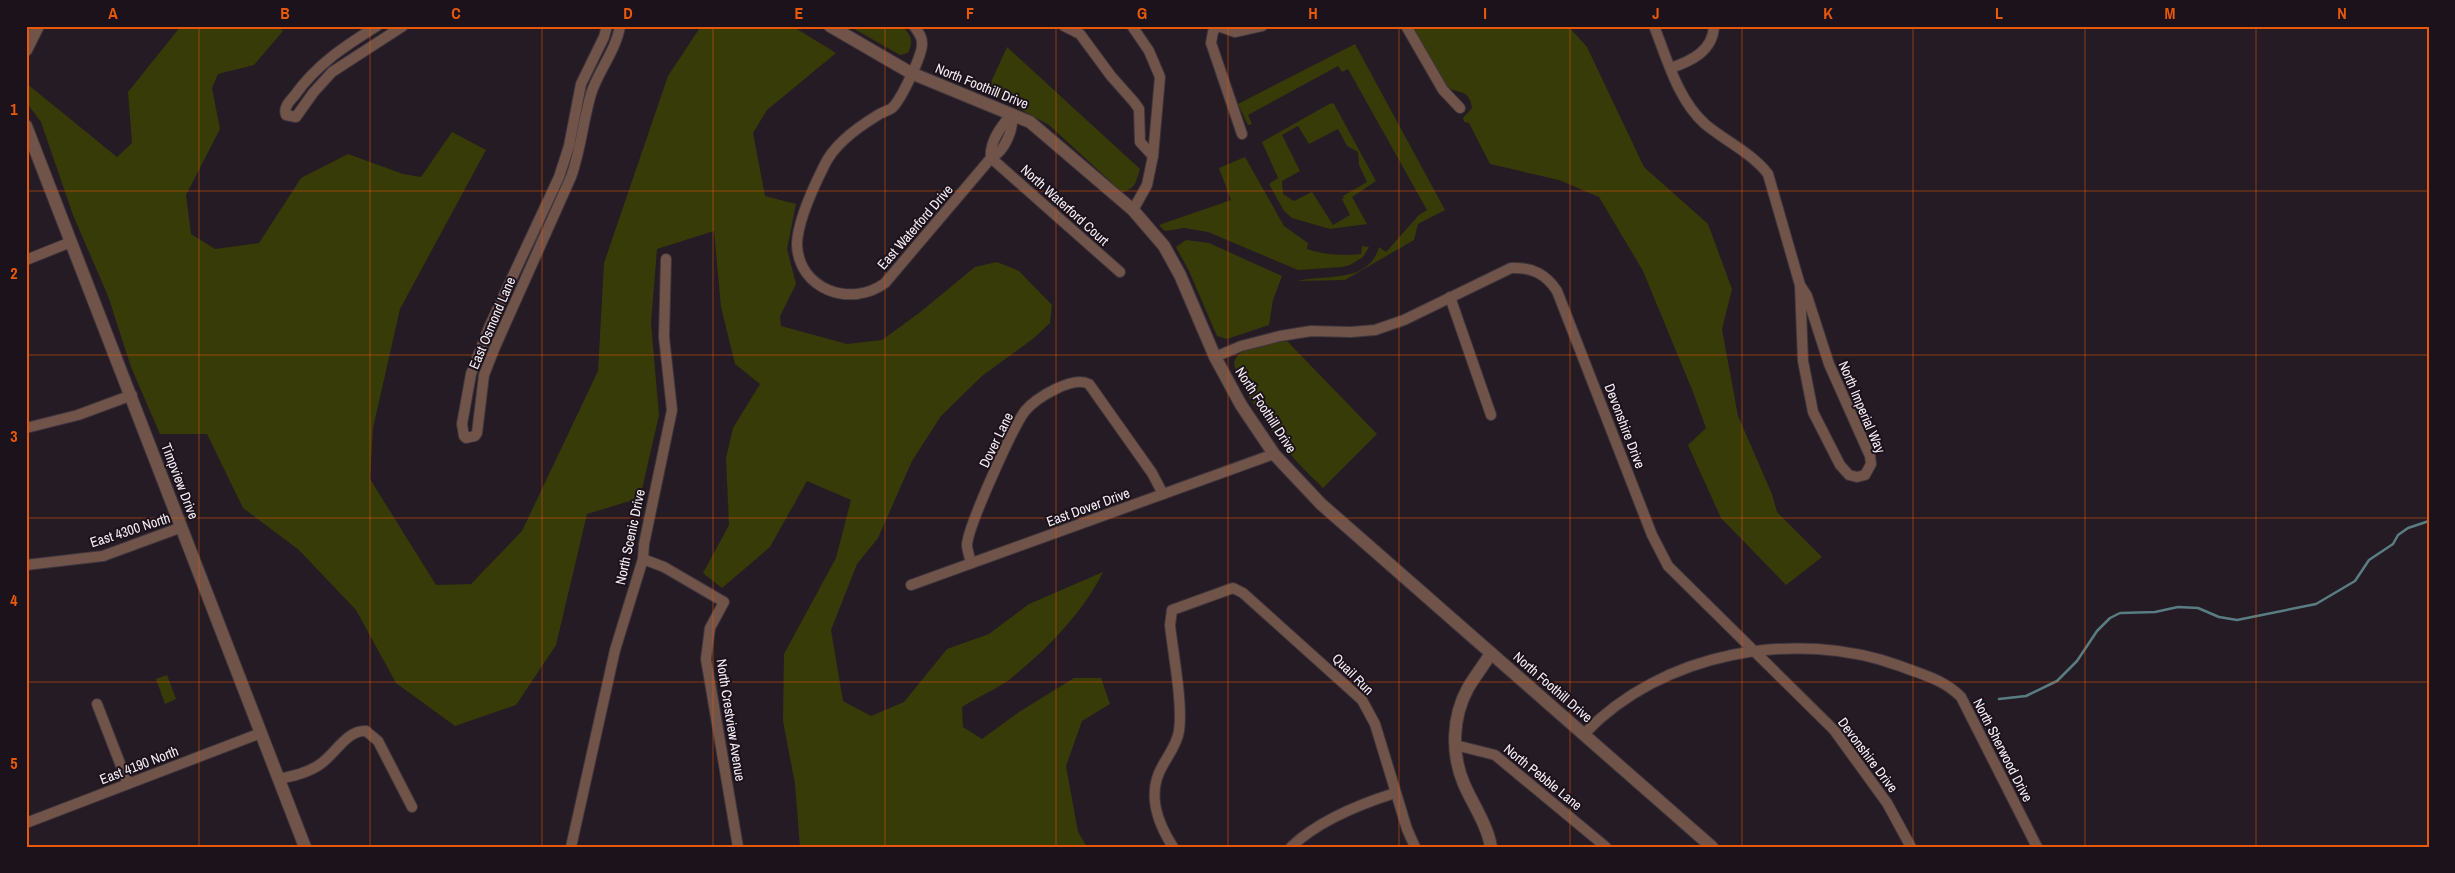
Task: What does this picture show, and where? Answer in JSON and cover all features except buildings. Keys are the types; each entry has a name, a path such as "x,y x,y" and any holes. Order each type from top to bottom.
{"street":[{"path":"26,50 38,26"},
{"path":"356,26 369,47"},
{"path":"381,40 375,27 330,56 310,75 286,107 286,115 296,117 313,93 332,72 403,26"},
{"name":"East Osmond Lane","path":"607,26 604,37 581,84 569,146 559,177 490,325 471,374 462,424 466,438 475,436 477,433 484,375 571,177 579,155 590,95 616,42 620,26"},
{"name":"North Foothill Drive","path":"830,26 911,73 1030,122 1133,210 1164,246 1180,275 1215,357 1241,405 1274,454 1320,504 1712,847"},
{"path":"911,73 922,45 921,36 914,26"},
{"path":"1064,26 1080,34 1111,76 1139,109 1140,142 1153,156"},
{"path":"1132,26 1149,51 1160,77 1153,156 1147,185 1133,210"},
{"path":"1242,134 1211,43 1213,32 1217,26 1235,32 1262,26"},
{"path":"1406,26 1443,90 1460,108"},
{"name":"North Imperial Way","path":"1654,26 1683,95 1699,118 1757,162 1768,174 1800,285 1803,361 1813,412 1840,465 1848,475 1857,477 1865,475 1871,464 1870,456 1830,364 1807,296 1800,285"},
{"path":"1671,68 1693,60 1713,35 1714,26"},
{"name":"East Waterford Drive","path":"911,73 896,88 879,114 853,132 831,155 824,165 798,234 797,246 805,270 813,280 834,294 856,295 868,292 884,283 991,158 999,154 1013,125 1012,114"},
{"path":"576,108 588,111"},
{"name":"Timpview Drive","path":"26,126 132,395 305,847"},
{"name":"North Waterford Court","path":"991,158 1120,272"},
{"path":"26,260 71,242"},
{"name":"North Scenic Drive","path":"571,847 615,650 643,560 644,544 672,410 664,337 666,258"},
{"name":"Devonshire Drive","path":"1215,357 1241,346 1280,336 1311,331 1351,332 1374,330 1404,320 1511,268 1530,268 1538,272 1553,284 1659,551 1679,578 1756,651 1834,730 1888,804 1910,847"},
{"path":"1450,297 1492,416"},
{"name":"Dover Lane","path":"971,563 967,545 971,529 1010,437 1026,410 1046,394 1074,382 1083,381 1089,384 1152,473 1163,494"},
{"path":"26,428 78,415 132,395"},
{"name":"East Dover Drive","path":"911,585 1274,454"},
{"name":"East 4300 North","path":"26,565 103,556 182,528"},
{"name":"North Crestview Avenue","path":"643,560 664,567 724,602 710,628 706,659 738,847"},
{"name":"Quail Run","path":"1173,847 1157,817 1154,798 1162,766 1172,751 1179,732 1170,625 1172,610 1233,588 1243,593 1362,700 1375,724 1395,793 1415,847"},
{"name":"North Sherwood Drive","path":"1584,734 1602,714 1654,683 1719,656 1756,651 1797,649 1855,653 1932,677 1952,688 1964,702 2037,847"},
{"path":"1491,653 1463,699 1458,714 1456,757 1463,783 1488,832 1492,847"},
{"path":"97,704 128,784"},
{"path":"279,780 303,773 320,765 358,732 366,731 378,741 412,808"},
{"name":"East 4190 North","path":"26,823 261,732"},
{"name":"North Pebble Lane","path":"1456,745 1496,754 1606,847"},
{"path":"1291,847 1302,837 1348,811 1395,793"}],"green space":[{"path":"181,26 278,26 283,31 254,65 218,74 212,88 220,129 186,195 191,234 215,249 259,243 301,178 348,154 403,174 421,177 452,132 486,150 400,309 373,428 370,479 436,585 471,584 522,531 598,371 604,263 668,76 701,26 792,26 836,53 767,110 753,133 765,196 796,204 787,249 796,284 780,316 781,326 847,344 882,340 919,313 975,267 997,262 1019,271 1052,305 1050,323 1034,338 982,376 941,416 912,461 878,538 857,564 831,630 843,701 871,716 904,702 947,649 989,634 1029,604 1103,572 1076,614 1040,653 1009,680 962,707 963,727 982,739 1019,712 1074,678 1101,678 1110,704 1082,721 1066,766 1078,832 1087,847 800,847 795,784 783,721 784,654 836,558 851,500 807,481 770,547 722,588 703,573 729,525 726,458 733,428 760,384 735,364 721,307 714,231 657,249 651,323 659,415 640,498 587,514 556,645 516,705 455,726 396,683 356,610 299,550 243,508 207,434 160,434 131,367 108,296 73,215 41,122 26,102 26,83 117,157 132,143 128,92"},
{"path":"849,26 902,26 911,38 908,53 900,55"},
{"path":"1412,26 1568,26 1587,47 1644,167 1708,224 1732,289 1722,329 1738,416 1772,494 1777,512 1822,557 1786,585 1721,518 1688,445 1706,428 1693,392 1643,271 1599,197 1559,180 1490,164 1469,123 1464,122 1463,118 1472,108 1471,101 1466,94 1445,86"},
{"path":"1355,44 1445,210 1418,224 1414,240 1345,280 1297,281 1345,275 1366,267 1374,259 1379,247 1386,252 1419,215 1427,210 1348,69 1342,72 1338,66 1248,115 1252,124 1248,125 1238,104"},
{"path":"1007,47 1140,169 1133,187 1122,192 1049,125 987,91"},
{"path":"1331,103 1334,104 1376,181 1352,197 1367,224 1330,229 1292,218 1284,211 1269,184 1278,178 1262,142","holes":["1298,126 1309,144 1338,129 1347,146 1358,152 1359,165 1367,182 1343,196 1344,198 1342,199 1350,215 1333,225 1312,192 1294,201 1283,194 1282,181 1300,171 1282,135"]},
{"path":"1245,157 1284,226 1308,243 1307,249 1327,254 1347,255 1361,254 1362,246 1369,247 1363,257 1350,265 1342,267 1298,270 1208,232 1184,228 1165,231 1159,225 1231,200 1219,168"},
{"path":"1186,240 1209,243 1282,276 1273,300 1269,325 1227,339 1217,336 1189,271 1176,247"},
{"path":"1287,341 1377,434 1323,488 1286,449 1273,432 1245,391 1235,367 1235,360 1244,351 1258,346"},
{"path":"167,675 176,699 165,704 156,679"}],"waterway":[{"path":"1999,699 2026,696 2057,681 2077,661 2097,631 2110,618 2120,613 2155,612 2178,607 2198,608 2219,617 2237,620 2316,604 2355,581 2369,560 2393,544 2398,535 2408,528 2429,521"}]}
